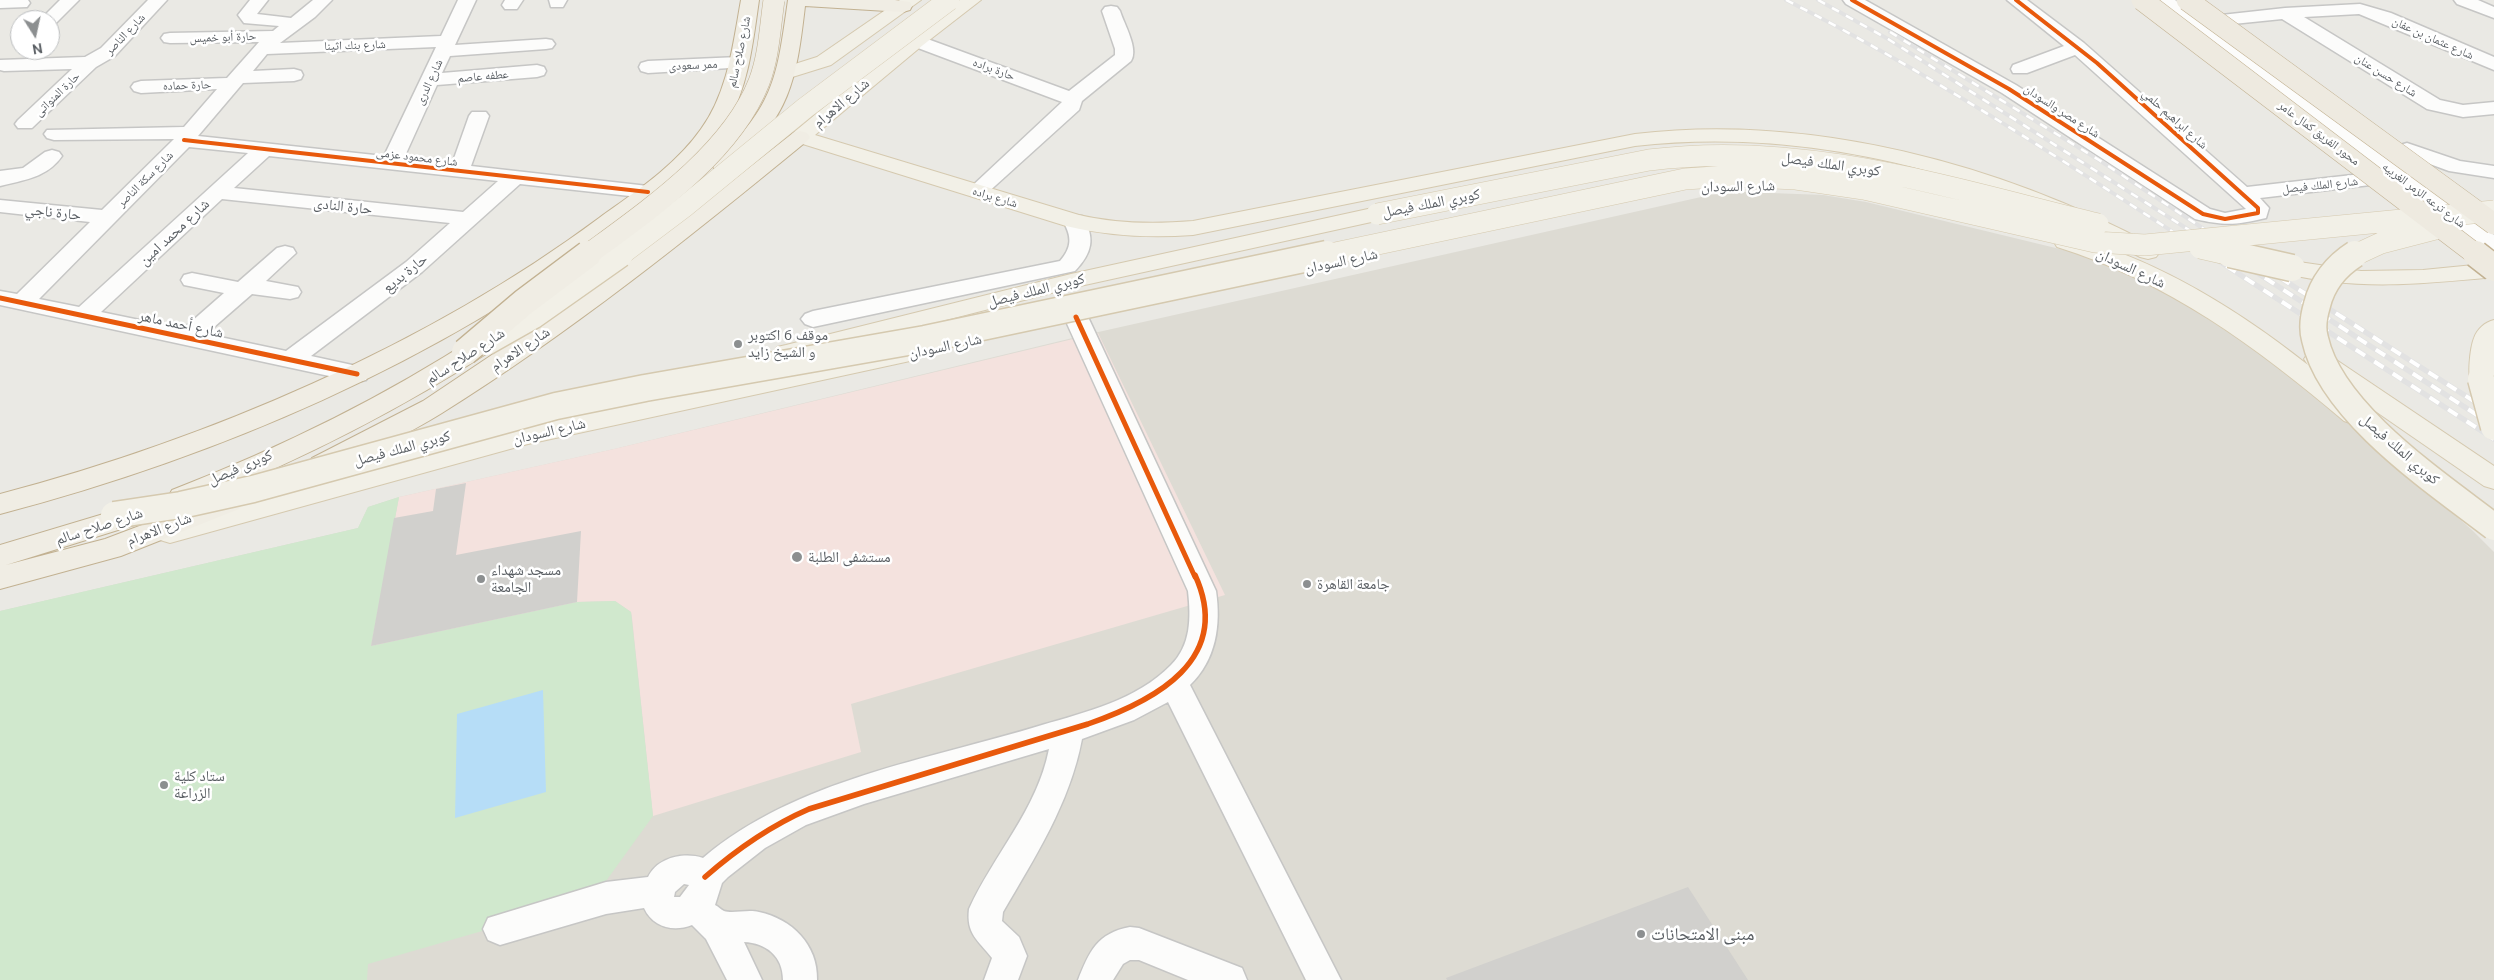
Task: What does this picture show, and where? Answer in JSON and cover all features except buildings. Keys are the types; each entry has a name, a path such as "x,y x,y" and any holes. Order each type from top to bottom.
{"highway":[{"name":"كوبرى فيصل","path":"0,547 114,515 214,479 307,439 391,396 465,352 509,313 674,190 715,148 743,113 760,82 768,46 774,0"},
{"path":"749,3 786,0"},
{"path":"798,0 908,3"},
{"name":"شارع صلاح سالم","path":"0,556 138,513 287,454 416,387 523,318 739,151 759,130 773,110 786,73 798,0"},
{"name":"محور الفريق كمال عامر","path":"2142,0 2494,269"},
{"name":"محور الفريق كمال عامر","path":"2187,0 2494,224"},
{"name":"شارع صلاح سالم","path":"648,192 692,154 708,135 729,98 739,63 749,3"},
{"name":"شارع الاهرام","path":"0,578 111,548 313,470 432,407 580,307 706,213 800,137"},
{"path":"0,504 42,493 204,439 357,374 438,332 518,285 594,234 648,192"},
{"path":"523,318 580,307"},
{"path":"215,508 287,454"}],"main road":[{"path":"465,352 514,326 594,274 684,207 805,108 949,0"},
{"name":"شارع الاهرام","path":"800,137 916,41 972,0"},
{"name":"شارع ترعه الزمر الغربيه","path":"2163,0 2494,246"},
{"name":"شارع ترعه الزمر الغربيه","path":"2200,0 2494,212"},
{"path":"786,73 824,61 908,3"},
{"name":"شارع السودان","path":"1193,228 1635,140 1690,135 1748,137 1832,146 1927,164 2071,211 2114,232 2260,320 2494,479"},
{"name":"شارع براده","path":"800,137 1102,228 1131,231 1193,228"},
{"path":"1748,137 1773,184"},
{"name":"كوبري الملك فيصل","path":"528,435 620,401 775,356 1071,281 1377,214 1633,162 1704,154 1782,157 1842,164 1902,175 2042,211 2292,268 2361,278 2423,277 2494,269"},
{"name":"كوبري الملك فيصل","path":"114,515 181,504 253,489 556,406 645,388 925,339 1685,179 1730,176 1778,178 1835,184 1922,201 2095,242 2146,245 2494,212"},
{"name":"شارع السودان","path":"111,548 528,435 1678,188 1721,184 1773,184 1872,195 2089,248 2149,274 2205,306 2289,362 2494,536"},
{"name":"كوبري الملك فيصل","path":"2494,212 2387,241 2353,256 2328,276 2315,302 2314,339 2325,366 2348,402 2383,438 2494,526"},
{"path":"2494,328 2486,338 2481,379 2494,427"}],"street":[{"path":"60,10 70,0"},
{"name":"شارع الناصر","path":"89,63 108,52 158,0"},
{"path":"259,0 247,14 250,20 300,21"},
{"path":"269,42 300,21 323,0"},
{"name":"شارع الدرى","path":"391,164 467,0"},
{"name":"شارع مصر والسودان","path":"1852,0 2009,89 2202,214 2225,219 2254,215 2258,213 2258,208"},
{"name":"شارع ابراهيم حلمي","path":"2016,0 2078,47 2122,84 2258,208"},
{"path":"2463,0 2494,13"},
{"path":"0,3 21,3"},
{"name":"شارع عثمان بن عفان","path":"2194,23 2285,13 2345,9 2372,12 2494,64"},
{"path":"978,191 1072,106 1072,98 1124,56 1124,49 1111,11"},
{"name":"شارع حسن عنان","path":"2285,13 2434,105 2463,112 2494,108"},
{"name":"حارة أبو خميس","path":"170,38 269,42"},
{"name":"حارة براده","path":"916,41 1072,98"},
{"name":"شارع بنك اثينا","path":"269,42 445,46 546,44"},
{"name":"شارع سكة الناصر","path":"11,301 106,217 187,136 269,42"},
{"path":"2020,69 2078,47"},
{"path":"2,67 89,63"},
{"name":"حارة المنواتى","path":"25,124 89,63"},
{"name":"ممر سعودى","path":"648,67 739,63"},
{"name":"عطفه عاصم","path":"430,80 537,71"},
{"name":"حارة حماده","path":"142,87 294,75"},
{"path":"459,172 479,116"},
{"name":"شارع محمود عزمى","path":"54,134 187,136 264,149 648,192"},
{"name":"شارع محمد امين","path":"84,315 264,149"},
{"path":"2407,149 2456,166 2494,172"},
{"path":"0,180 6,176 29,174 52,156"},
{"name":"شارع الملك فيصل","path":"2242,194 2399,176"},
{"name":"حارة بديع","path":"290,360 414,267 514,178"},
{"name":"حارة النادى","path":"217,192 469,219"},
{"name":"حارة ناجي","path":"0,206 106,217"},
{"path":"814,319 1066,266 1077,256 1082,245 1080,232 1074,221"},
{"path":"187,338 285,253"},
{"path":"192,280 290,292"},
{"name":"شارع أحمد ماهر","path":"11,301 357,374"},
{"path":"706,904 754,838 808,810 1068,730 1133,706 1150,698 1173,682 1192,661 1202,638 1206,614 1202,591 1076,317"},
{"path":"1173,682 1324,980"},
{"path":"1001,980 1010,956 1006,946 988,932 984,921 986,909 1047,807 1064,755 1068,730"},
{"path":"500,930 606,898 658,891 668,877 685,869 700,872 706,904 745,980"},
{"path":"706,904 738,925 757,926 774,932 787,943 796,958 800,980"},
{"path":"1095,980 1108,955 1116,947 1127,942 1139,944 1230,980"}],"shaded area":[{"name":"جامعة القاهرة","path":"1745,192 1823,195 1866,202 2101,259 2144,277 2248,345 2324,402 2472,530 2494,552 2494,980 0,980 0,611 358,528 368,507 399,497 614,449 1085,335 1710,195"},
{"name":"مستشفى الطلبة","path":"1098,333 1225,595 851,704 861,752 653,816 631,612 615,601 577,602 371,646 399,497 614,449"}],"green space":[{"path":"399,497 371,646 577,602 615,601 631,612 653,816 593,899 368,964 367,980 0,980 0,611 358,528 368,507"}],"water":[{"path":"543,690 546,792 455,818 457,714"}],"railway":[{"path":"1786,0 1949,90 2054,155 2210,256"},
{"path":"1818,0 1888,39 2230,256"},
{"path":"1890,32 2099,160 2245,256"},
{"path":"2208,254 2494,439"},
{"path":"2228,254 2494,426"},
{"path":"2243,254 2494,414"}],"cycle path":[{"path":"1852,0 2009,89 2203,214 2225,219 2258,213 2258,208 2097,63 2016,0"},
{"path":"184,140 648,192"},
{"path":"0,298 357,374"},
{"path":"705,877 754,838 795,815 864,790 1106,718 1157,694 1172,683 1190,663 1196,653 1203,630 1204,605 1202,591 1076,317"}],"place":[{"name":"موقف 6 اكتوبر و الشيخ زايد","path":"738,344"},
{"name":"مستشفى الطلبة","path":"797,557"},
{"name":"مسجد شهداء الجامعة","path":"481,579"},
{"name":"جامعة القاهرة","path":"1307,584"},
{"name":"ستاد كلية الزراعة","path":"164,785"},
{"name":"مبنى الامتحانات","path":"1641,934"}]}
